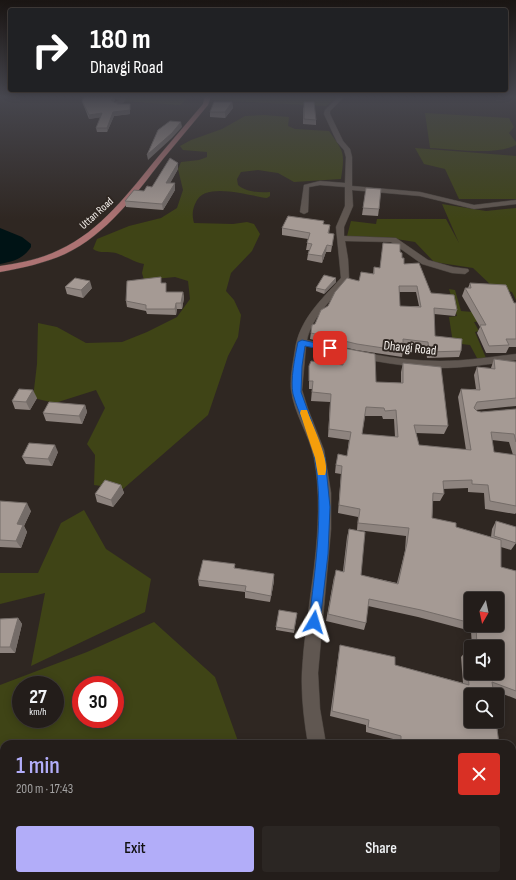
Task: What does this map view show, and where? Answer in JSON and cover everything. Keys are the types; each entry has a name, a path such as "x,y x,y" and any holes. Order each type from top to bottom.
{"main road":[{"name":"Uttan Road","path":"0,268 13,267 61,252 81,241 118,210 179,137"}],"street":[{"path":"316,740 312,724 310,653 323,554 325,507 320,458 297,392 298,366 306,326 326,297 345,278 340,227 349,206 349,157 347,149 338,137"},
{"path":"304,212 306,186 308,184 315,183 412,193 474,207 516,202"},
{"path":"340,238 393,240 425,262 452,270 465,271"},
{"name":"Dhavgi Road","path":"302,342 401,362 429,364 463,364 516,357"}],"green space":[{"path":"199,137 333,137 340,148 343,157 341,179 294,182 278,173 258,170 241,172 237,179 238,185 253,192 270,192 270,196 267,198 228,191 218,191 208,192 201,196 196,202 193,215 194,223 233,224 247,222 254,224 260,234 252,251 231,273 226,291 234,300 241,315 238,337 228,356 208,415 123,489 94,485 95,455 87,444 105,408 96,390 55,403 33,398 37,364 38,323 57,327 86,343 122,342 147,332 177,317 190,299 188,281 175,277 144,280 142,273 144,264 116,253 101,252 93,249 97,239 129,226 161,218 177,208 183,190 178,169 181,162 199,160 207,157 207,152 183,150 180,146"},
{"path":"428,137 512,137 516,142 516,145 507,148 486,151 430,148"},
{"path":"415,148 516,156 516,199 459,199 445,169 424,164"},
{"path":"442,204 486,211 516,208 516,300 512,292 493,287 473,268 434,262 415,242 390,238 347,236 351,221 376,224 377,219 446,219 459,243"},
{"path":"449,289 455,290 461,311 485,313 490,320 474,322 479,331 475,332 486,358 477,358 470,345 453,343 449,317 457,316"},
{"path":"84,510 106,549 151,579 145,612 31,666 45,593 0,604 0,573 38,573 61,523"},
{"path":"154,622 215,677 238,740 0,740 0,685 12,680 12,728 64,728 64,676 24,676 87,652"}],"shaded area":[{"path":"0,228 22,237 31,244 31,247 18,259 0,264"}],"building":[{"path":"155,137 167,137 147,155"},
{"path":"170,158 178,163 166,183 175,183 162,204 125,201 134,190 144,191 147,186 152,187"},
{"path":"366,188 381,189 379,209 363,208"},
{"path":"288,216 324,221 323,224 330,225 328,233 334,234 332,246 327,245 322,256 308,254 312,244 307,243 310,233 282,228"},
{"path":"383,243 400,244 400,252 402,253 402,258 404,258 404,264 419,263 431,293 454,295 457,310 434,308 435,336 462,339 461,351 429,352 428,342 403,339 403,351 357,344 311,333 312,325 315,324 321,310 328,306 335,292 347,278 359,281 361,272 374,274 374,267 380,268","holes":["399,286 417,286 421,307 400,306"]},
{"path":"324,275 336,278 325,290 316,288"},
{"path":"161,277 161,283 166,283 166,292 183,292 181,303 176,303 175,309 146,309 146,305 126,301 127,281"},
{"path":"75,278 90,281 81,290 65,287"},
{"path":"470,283 506,285 514,303 516,303 516,339 506,339 509,345 489,346 480,325 486,325 465,288 471,288"},
{"path":"343,348 375,354 376,382 403,383 403,363 441,367 448,426 414,425 419,445 471,450 461,389 480,390 477,367 495,369 494,359 516,362 516,398 477,402 474,408 481,412 516,409 516,442 514,434 491,432 494,452 516,455 516,506 490,501 488,485 472,484 472,480 443,481 444,494 433,493 432,518 456,523 456,527 501,540 501,567 516,571 516,691 492,682 493,688 464,688 464,728 497,728 498,740 401,740 401,736 368,727 369,720 332,711 340,645 395,657 395,665 469,685 469,680 504,680 504,640 477,640 476,632 504,632 504,592 464,592 464,621 369,599 366,623 328,614 336,570 344,572 349,529 365,532 361,575 398,584 409,528 358,523 360,509 339,505 342,466 336,465 338,454 347,456 351,432 329,429 331,394 312,392 313,381 309,381 309,366 311,361 343,365","holes":["366,407 384,408 385,411 396,410 398,437 362,434"]},
{"path":"19,389 33,390 26,402 12,401"},
{"path":"49,402 85,405 79,416 43,413"},
{"path":"29,443 55,445 48,459 22,457"},
{"path":"105,480 121,485 111,500 95,494"},
{"path":"0,501 27,503 17,524 23,525 16,541 0,540"},
{"path":"496,521 516,527 516,543 494,536"},
{"path":"203,560 235,564 234,568 274,574 271,596 245,591 246,586 198,580"},
{"path":"279,610 297,613 294,630 276,627"},
{"path":"18,618 10,647 0,647 0,619"}],"slow traffic":[{"path":"304,413 320,458 322,473"}],"route":[{"path":"314,622 323,554 325,507 320,458 297,392 298,366 302,342 330,348"}]}
